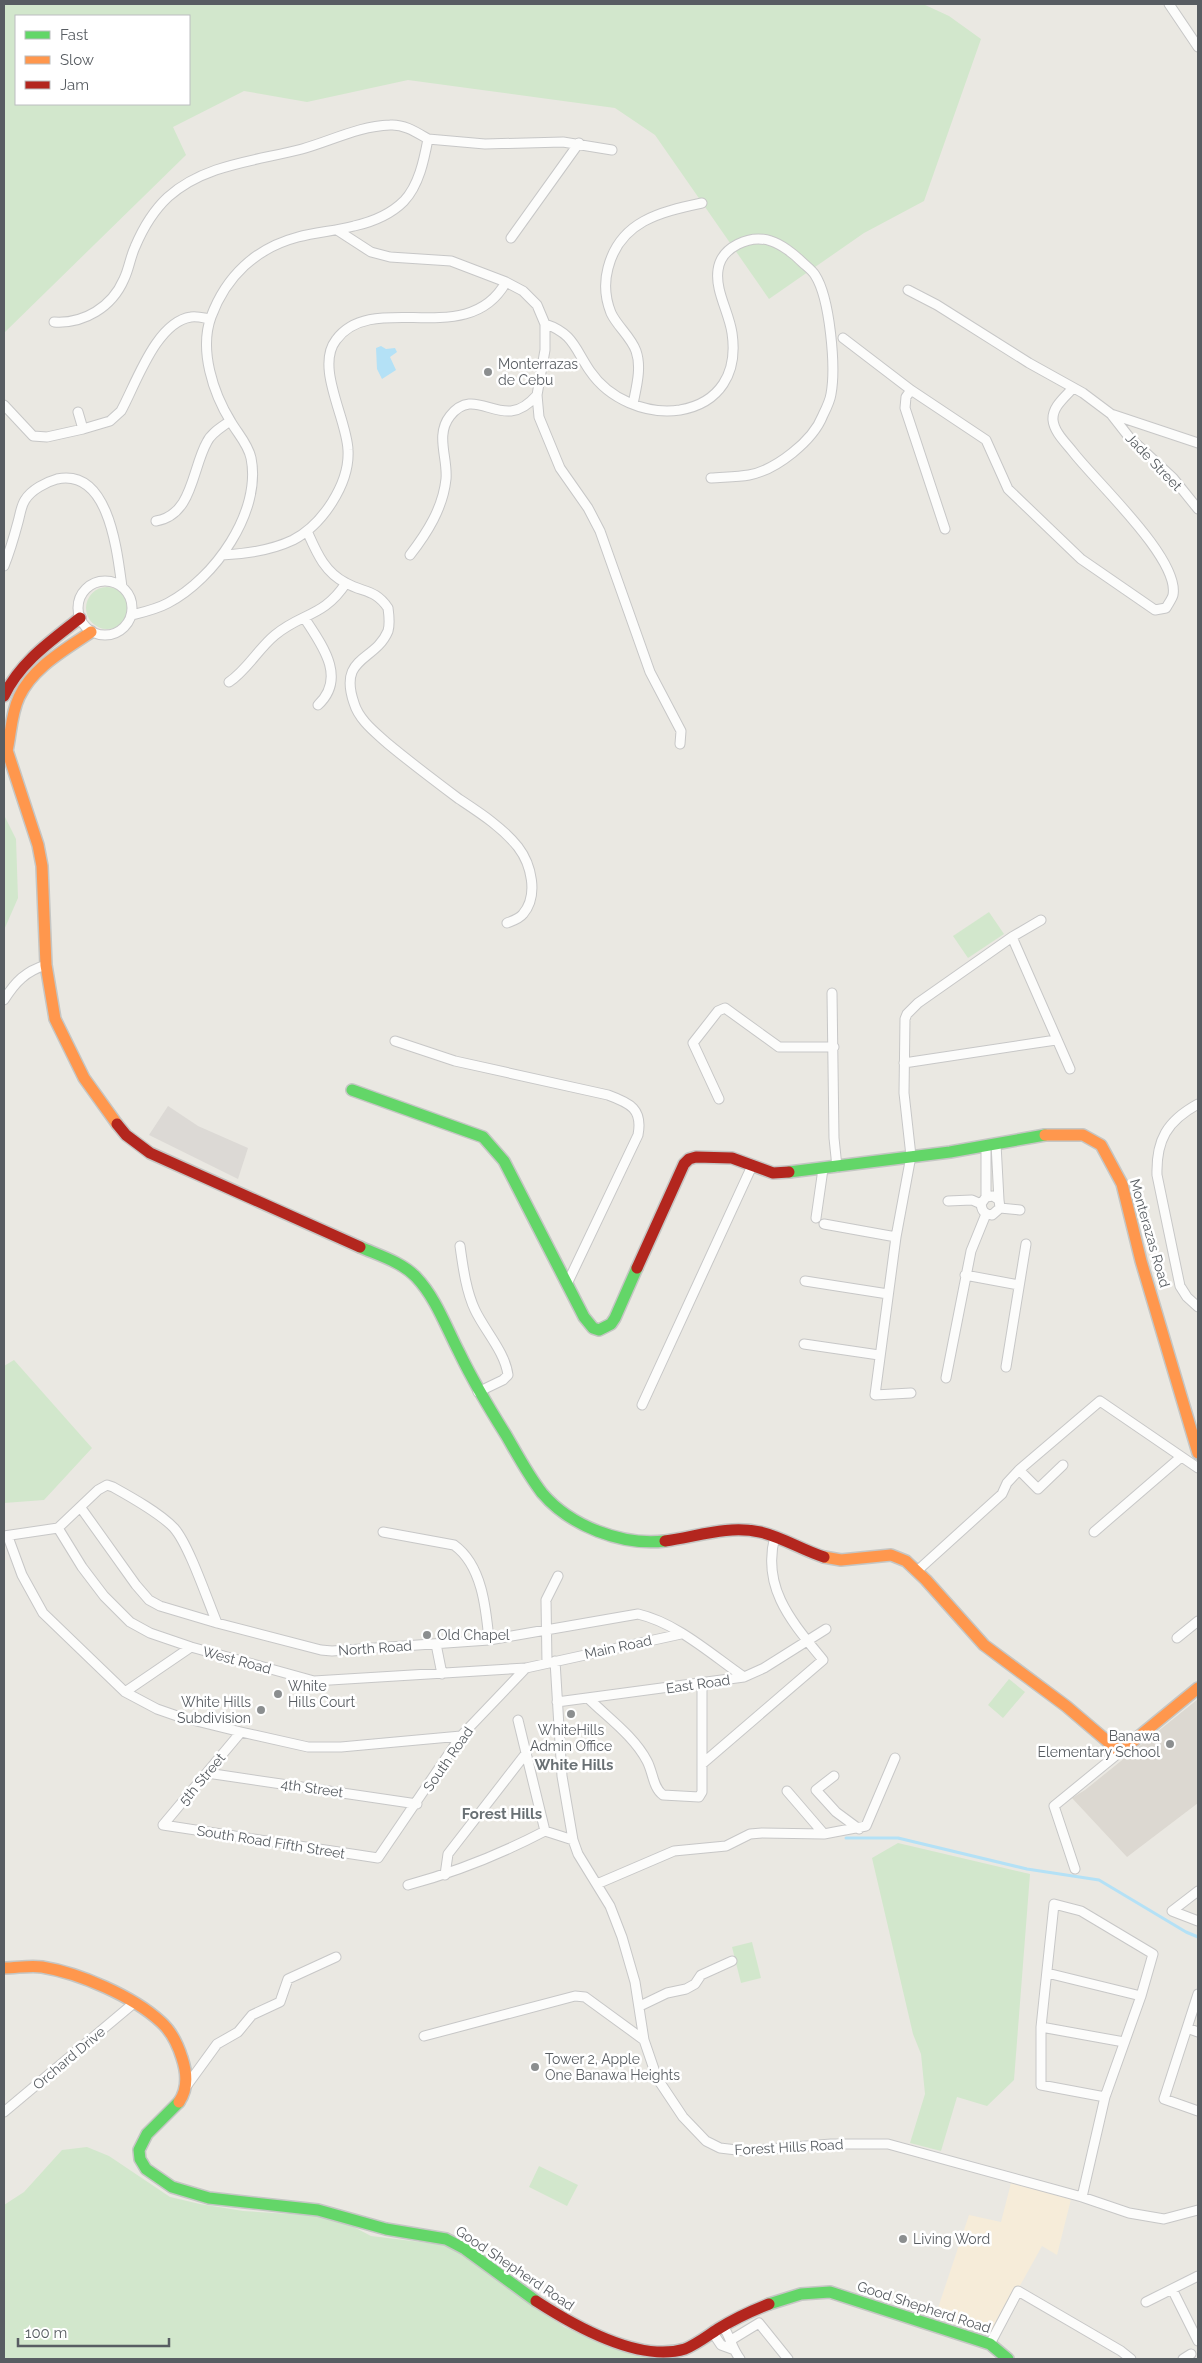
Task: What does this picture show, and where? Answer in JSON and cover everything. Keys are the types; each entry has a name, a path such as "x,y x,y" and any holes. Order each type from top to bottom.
{"street":[{"path":"1170,4 1198,46"},
{"path":"54,322 73,322 101,309 123,281 134,249 154,212 187,183 225,167 303,149 365,128 391,124 408,128 428,139 478,144 579,143 612,150"},
{"path":"132,615 166,604 180,596 205,575 222,554 244,515 250,498 252,476 250,457 245,442 230,421 213,381 207,357 210,319 221,294 233,275 252,258 271,246 300,236 337,230 373,221 395,210 405,200 423,165 428,139"},
{"path":"511,238 579,143"},
{"path":"633,404 638,373 636,352 612,314 606,296 606,276 612,253 621,238 640,223 664,211 702,203"},
{"path":"337,230 371,252 390,257 451,261 506,282 530,296 537,305 545,324 545,350 537,395 539,417 552,453 560,468 588,508 600,531 650,672 681,731 680,744"},
{"path":"545,324 559,328 568,335 592,373 605,388 616,396 633,404 660,411 679,410 697,406 712,398 722,387 728,374 732,357 732,333 717,280 718,268 725,254 742,241 756,239 771,241 795,255 815,275 822,295 833,357 831,395 820,422 808,441 794,451 773,465 750,475 711,478"},
{"path":"222,554 250,553 292,540 306,531 335,497 347,466 348,451 329,367 332,348 336,340 350,328 365,322 399,317 457,318 481,309 500,294 506,282"},
{"path":"908,290 937,305 1111,414 1198,443"},
{"path":"5,409 34,436 47,437 83,429 110,420 120,411 154,347 165,332 176,322 191,317 210,319"},
{"path":"843,338 911,390 986,440 1008,489 1081,559 1155,610 1166,608 1173,594 1168,568 1156,547 1058,434 1053,420 1055,408 1072,388"},
{"path":"911,390 906,397 906,408 946,529"},
{"path":"410,555 431,525 443,492 446,478 442,439 444,427 450,416 458,408 468,404 480,404 512,411 529,404 537,395"},
{"path":"78,412 83,429"},
{"name":"Jade Street","path":"1111,414 1129,437 1173,478 1198,509"},
{"path":"156,521 165,519 175,513 193,483 210,435 230,421"},
{"path":"4,566 25,500 34,491 51,481 66,478 79,480 97,494 103,503 117,554 122,587 131,599 132,615 122,630 104,635 91,632 80,618 80,599 92,585 104,581 122,587"},
{"path":"306,531 320,560 329,570 346,583 375,594 382,599 388,608 391,632 363,656 353,670 349,682 354,706 362,719 419,770 501,829 518,847 528,863 531,894 522,916 507,923"},
{"path":"229,682 237,676 258,650 277,633 329,604 346,583"},
{"path":"4,696 8,684 21,668 80,618"},
{"path":"305,619 329,659 330,688 326,697 318,705"},
{"path":"91,632 37,672 27,683 16,706 5,746 38,844 42,866 46,965 55,1019 84,1078 108,1114 126,1135 150,1153 407,1268 417,1276 429,1292 478,1392 526,1470 544,1494 559,1509 612,1536 640,1542 723,1529 750,1530 776,1536 821,1556 835,1560 875,1555 901,1558 917,1571 994,1656 1066,1706 1120,1752"},
{"path":"911,1393 875,1395 896,1237 911,1156 904,1063 904,1025 907,1014 918,1003 1012,937 1041,920"},
{"path":"1012,937 1070,1069"},
{"path":"4,1000 22,976 31,970 46,965"},
{"path":"832,993 834,1138 837,1167"},
{"path":"720,1099 693,1043 718,1011 725,1008 779,1047 834,1047"},
{"path":"904,1063 1056,1040"},
{"path":"395,1041 455,1061 608,1095 624,1101 636,1111 640,1123 638,1135 568,1284"},
{"path":"352,1090 483,1137 488,1141 504,1161 568,1284"},
{"path":"1198,1104 1178,1117 1167,1129 1157,1158 1158,1175 1180,1286 1187,1297 1198,1307"},
{"name":"Monterazas Road","path":"568,1284 588,1323 599,1330 605,1328 615,1318 684,1164 689,1159 696,1157 732,1158 773,1173 823,1169 950,1152 1043,1135 1083,1135 1102,1144 1122,1184 1141,1262 1198,1453"},
{"path":"991,1144 1000,1204 997,1213 992,1215 986,1214 982,1210 991,1144"},
{"path":"642,1406 752,1166"},
{"path":"816,1218 823,1169"},
{"path":"948,1201 984,1200 993,1196 1000,1204 1020,1210"},
{"path":"946,1378 965,1275 976,1234 986,1214"},
{"path":"824,1224 896,1237"},
{"path":"1006,1367 1026,1244"},
{"path":"460,1246 469,1292 475,1310 507,1369 508,1376 478,1392"},
{"path":"965,1275 1019,1285"},
{"path":"805,1281 888,1294"},
{"path":"804,1344 879,1355"},
{"path":"917,1571 1002,1494 1007,1483 1019,1470 1100,1401 1198,1468"},
{"path":"1094,1532 1181,1457"},
{"path":"1019,1470 1038,1489 1063,1465"},
{"path":"217,1623 183,1542 175,1529 163,1519 108,1485 98,1490 58,1528 6,1537 22,1575 43,1613 125,1692 157,1709 180,1717 308,1747 461,1736"},
{"name":"North Road","path":"81,1508 142,1594 160,1606 217,1623 332,1651 489,1640 638,1614 647,1616 681,1634 744,1677"},
{"name":"West Road","path":"58,1528 82,1567 104,1596 130,1622 150,1633 191,1647 314,1681 526,1668 551,1662"},
{"path":"383,1532 454,1545 462,1551 470,1564 483,1596 489,1640"},
{"path":"702,1764 823,1660 807,1641 782,1604 772,1582 770,1560 776,1536"},
{"name":"Forest Hills Road","path":"558,1576 546,1600 546,1630 557,1702 562,1776 573,1840 578,1854 610,1906 622,1937 640,2006 644,2040 657,2078 683,2117 706,2141 720,2148 745,2151 831,2144 888,2144 1082,2197 1129,2213 1164,2219 1198,2210"},
{"path":"1177,1638 1198,1621"},
{"name":"East Road","path":"557,1702 744,1677 764,1668 826,1629"},
{"name":"Main Road","path":"551,1662 681,1634"},
{"path":"436,1644 442,1674"},
{"path":"125,1692 191,1647"},
{"name":"South Road","path":"378,1858 417,1804 461,1736 526,1668"},
{"path":"588,1698 637,1746 649,1765 659,1792 663,1795 699,1797 702,1796 702,1684"},
{"path":"1074,1869 1054,1806 1198,1688"},
{"path":"518,1720 545,1831"},
{"name":"5th Street","path":"163,1825 241,1732"},
{"path":"445,1875 448,1854 527,1752"},
{"path":"597,1884 674,1852 726,1846 750,1834 824,1834 859,1829 866,1826 895,1758"},
{"name":"4th Street","path":"207,1773 417,1804"},
{"path":"834,1776 816,1790 836,1812 859,1829"},
{"path":"787,1791 824,1834"},
{"name":"South Road Fifth Street","path":"163,1825 378,1858"},
{"path":"408,1885 445,1875 504,1852 545,1831 573,1840"},
{"path":"1198,1891 1172,1911 1198,1922"},
{"path":"1082,2197 1105,2097 1141,1996 1153,1954 1082,1911 1054,1904 1041,2027 1042,2085 1105,2097"},
{"path":"186,2088 217,2044 238,2032 252,2015 280,2002 288,1980 336,1957"},
{"path":"640,2006 667,1994 686,1989 695,1984 701,1975 732,1961"},
{"path":"4,1968 39,1966 59,1970 134,2004 162,2023 172,2038 184,2067 186,2088"},
{"path":"1047,1974 1141,1996"},
{"path":"1198,1994 1164,2099 1198,2110"},
{"path":"424,2036 575,1996 586,1998 644,2040"},
{"name":"Orchard Drive","path":"4,2112 134,2004"},
{"path":"1041,2027 1124,2042"},
{"path":"1187,2028 1198,2032"},
{"name":"Good Shepherd Road","path":"186,2088 180,2099 146,2136 139,2150 145,2170 162,2182 207,2198 330,2211 384,2229 448,2240 568,2322 629,2347 652,2353 681,2356 712,2332 723,2326 792,2295 813,2291 830,2292 990,2344 1008,2359"},
{"path":"1146,2302 1198,2276"},
{"path":"1172,2289 1198,2341"},
{"path":"990,2344 1018,2292 1115,2347 1132,2359"},
{"path":"712,2332 721,2344 731,2344 759,2324 788,2359"},
{"path":"723,2326 740,2359"}],"shaded area":[{"path":"168,1106 198,1126 248,1148 238,1179 149,1135"},
{"name":"Banawa Elementary School","path":"1198,1699 1198,1803 1127,1857 1072,1798 1085,1790"},
{"path":"1011,2183 1071,2199 1057,2255 1042,2246 992,2336 935,2317 969,2215 1001,2222"}],"green space":[{"path":"4,4 923,4 949,16 981,39 924,201 864,233 769,299 655,135 615,108 408,80 307,102 244,91 173,127 186,155 4,333"},
{"path":"111,587 119,590 125,596 128,608 125,620 119,626 103,629 95,626 89,620 86,604 89,596 95,590"},
{"path":"4,815 16,839 18,898 4,930"},
{"path":"989,912 1004,934 968,958 953,936"},
{"path":"14,1360 92,1448 44,1500 4,1503 4,1366"},
{"path":"1009,1679 1025,1692 1003,1718 988,1705"},
{"path":"898,1843 1030,1874 1014,2080 987,2106 957,2097 941,2151 910,2143 925,2094 921,2054 913,2034 872,1858"},
{"path":"752,1942 761,1978 741,1983 732,1947"},
{"path":"87,2147 109,2156 170,2197 243,2211 321,2216 348,2224 371,2236 453,2246 564,2327 593,2339 664,2359 4,2359 4,2205 24,2192 62,2150"},
{"path":"539,2166 578,2185 567,2206 529,2187"}],"water":[{"path":"381,346 386,349 395,348 397,352 390,357 396,370 382,379 377,369 376,348"}],"waterway":[{"path":"846,1838 898,1838 1027,1869 1099,1880 1186,1932 1198,1937"}],"traffic: fast":[{"path":"352,1090 483,1137 504,1161 584,1317 593,1328 599,1330 611,1324 637,1268"},
{"path":"789,1172 950,1152 1045,1135"},
{"path":"360,1247 404,1267 423,1285 440,1313 464,1363 523,1464 542,1493 554,1505 582,1524 615,1537 649,1542 665,1541"},
{"path":"179,2102 147,2134 139,2150 140,2159 146,2169 172,2187 209,2198 318,2210 386,2229 446,2239 465,2249 536,2301"},
{"path":"769,2304 801,2294 830,2292 990,2344 1008,2359"}],"traffic: slow":[{"path":"7,751 14,710 25,686 50,660 91,632"},
{"path":"4,741 38,845 42,866 46,965 55,1019 84,1078 117,1124"},
{"path":"1045,1135 1083,1135 1101,1145 1122,1184 1141,1261 1198,1453"},
{"path":"824,1557 841,1560 891,1555 906,1561 926,1580 984,1645 1066,1706 1120,1752 1198,1688"},
{"path":"4,1968 37,1966 72,1974 105,1987 149,2012 168,2030 182,2058 186,2081 184,2092 179,2102"}],"traffic: jam":[{"path":"4,696 27,662 80,618"},
{"path":"117,1124 126,1135 150,1153 360,1247"},
{"path":"637,1268 684,1164 689,1159 696,1157 732,1158 773,1173 789,1172"},
{"path":"665,1541 712,1532 748,1530 776,1537 824,1557"},
{"path":"536,2301 568,2321 607,2339 648,2351 667,2352 685,2349 730,2322 769,2304"}],"place":[{"name":"Monterrazas de Cebu","path":"488,372"},
{"name":"Old Chapel","path":"427,1635"},
{"name":"White Hills Court","path":"278,1694"},
{"name":"White Hills Subdivision","path":"261,1710"},
{"name":"WhiteHills Admin Office","path":"571,1714"},
{"name":"Banawa Elementary School","path":"1170,1744"},
{"name":"Tower 2, Apple One Banawa Heights","path":"535,2067"},
{"name":"Living Word","path":"903,2239"}],"district":[{"name":"White Hills","path":"574,1765"},
{"name":"Forest Hills","path":"502,1814"}]}
